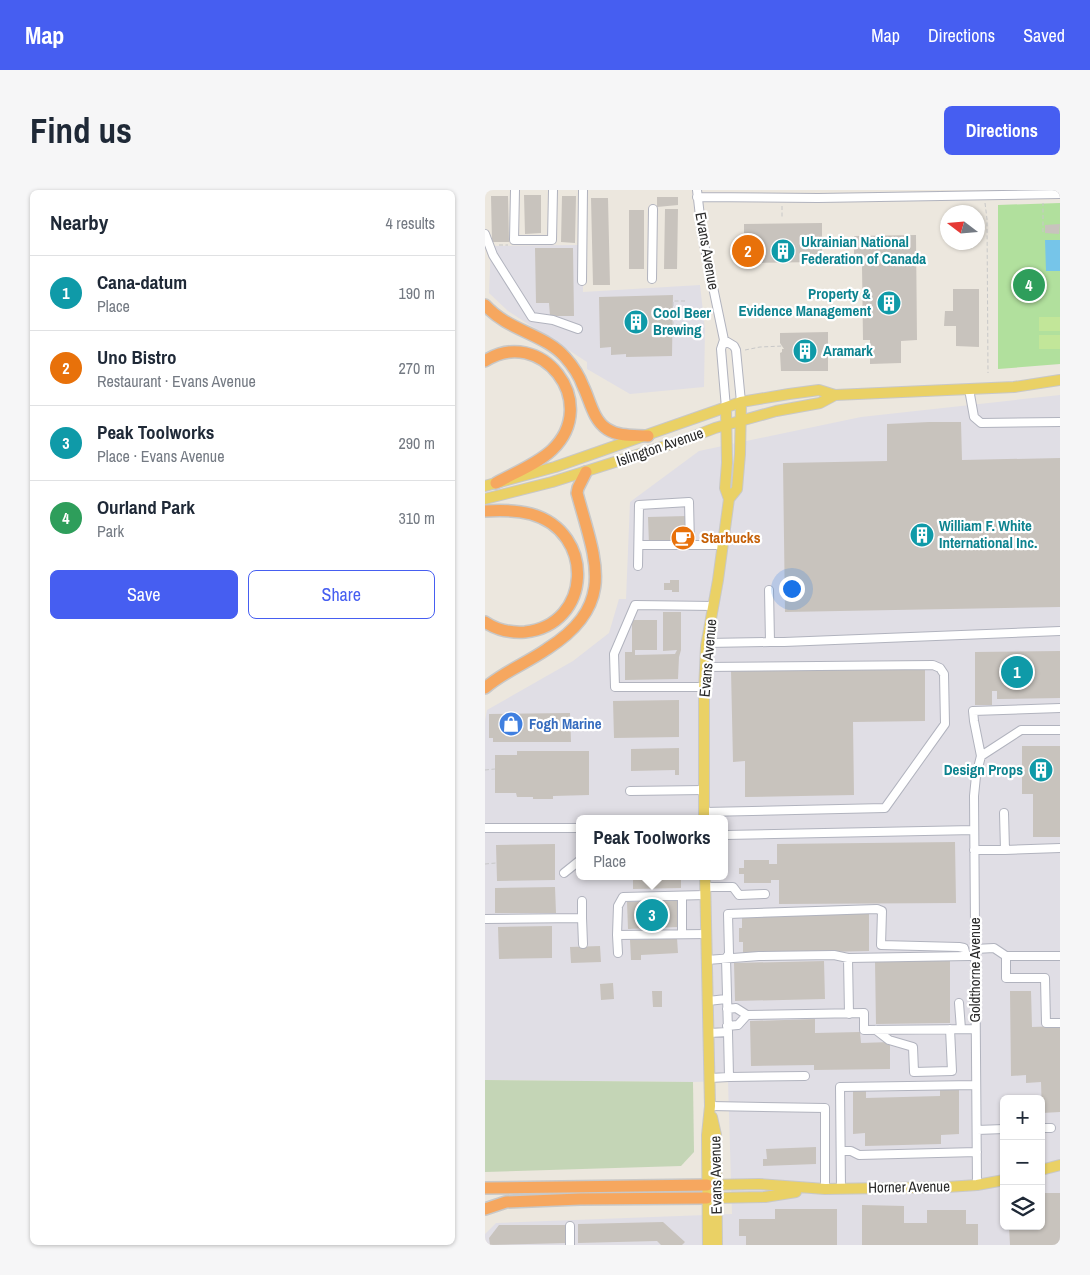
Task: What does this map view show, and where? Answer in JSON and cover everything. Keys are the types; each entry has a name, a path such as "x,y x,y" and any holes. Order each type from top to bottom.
{"highway":[{"path":"485,305 503,322 563,354 578,374 594,413 606,428 620,434 648,436"},
{"path":"485,361 506,353 526,354 542,360 561,376 571,403 566,431 553,449 533,463 490,484"},
{"path":"485,688 564,637 582,618 591,601 597,581 595,557 577,493 586,472"},
{"path":"485,511 514,510 545,519 565,535 577,561 578,574 576,586 569,604 561,615 541,629 517,633 503,630 485,622"},
{"path":"485,1188 712,1184"},
{"path":"485,1209 496,1204 515,1202 580,1199 712,1198"}],"main road":[{"name":"Islington Avenue","path":"490,484 555,467 741,402 819,390 835,395 1014,387 1060,380"},
{"name":"Islington Avenue","path":"485,499 586,472 741,420 776,411 821,403 835,395"},
{"name":"Evans Avenue","path":"729,499 737,490 741,402"},
{"name":"Evans Avenue","path":"704,815 705,667 729,499 725,488 727,463 726,408"},
{"name":"Evans Avenue","path":"705,880 710,1078 707,1135 712,1184 708,1245"},
{"path":"1045,1169 1060,1165"},
{"name":"Horner Avenue","path":"712,1184 759,1184 815,1189 841,1189 977,1186 1000,1181"},
{"name":"Horner Avenue","path":"712,1198 765,1196 815,1189"},
{"name":"Evans Avenue","path":"712,1198 717,1245"}],"street":[{"path":"515,190 514,240 552,240 553,190"},
{"path":"582,281 583,190"},
{"path":"697,194 782,198 818,194 954,192 984,195 1060,194"},
{"name":"Evans Avenue","path":"697,194 702,234 724,340 721,349 726,408"},
{"path":"651,279 653,209"},
{"path":"485,234 489,245 532,317 553,320 577,329"},
{"name":"Evans Avenue","path":"724,340 734,346 736,350 741,402"},
{"path":"969,389 974,417 981,424 1060,422"},
{"path":"638,566 639,504 689,502 690,545"},
{"path":"639,545 723,545"},
{"path":"769,590 769,642"},
{"path":"704,687 615,687 614,654 635,605 714,606"},
{"path":"707,643 784,642 1060,631"},
{"path":"705,667 933,665 940,668 944,674 945,724 885,808 727,815"},
{"path":"1060,708 973,711 981,756 1021,730 1060,730"},
{"name":"Goldthorne Avenue","path":"977,1186 974,830 975,789 981,756"},
{"path":"630,790 704,790"},
{"path":"1004,813 1005,850"},
{"path":"485,828 576,828"},
{"path":"728,835 974,830"},
{"path":"974,850 1060,848"},
{"path":"565,873 576,864"},
{"path":"618,953 617,906 623,897 682,896 733,887 739,895 765,894"},
{"path":"682,896 682,934"},
{"path":"582,901 583,944"},
{"path":"729,1077 726,999 726,958 729,954 728,914 877,909 882,911 881,945 959,946 964,948 966,956"},
{"path":"485,919 582,918"},
{"path":"617,935 707,934"},
{"path":"707,960 834,955 848,958 966,956 994,948 1006,956 1060,956"},
{"path":"1006,956 1006,978 1045,978 1046,1023 1060,1023"},
{"path":"848,958 849,1014"},
{"path":"708,1000 726,999"},
{"path":"959,1002 961,1029"},
{"path":"727,1009 736,1008 747,1015 864,1013 864,1030 975,1029"},
{"path":"709,1033 738,1025 747,1015"},
{"path":"876,1030 889,1040 913,1047 914,1072 952,1071 950,1029"},
{"path":"710,1078 805,1076"},
{"path":"841,1189 839,1087 976,1085"},
{"path":"710,1106 825,1108 825,1189"},
{"path":"1045,1128 1051,1128"},
{"path":"977,1130 1000,1129"},
{"path":"841,1151 851,1151 859,1155 977,1152"},
{"path":"570,1226 570,1245"}],"path":[{"path":"1043,194 1043,232"},
{"path":"984,195 987,219 988,373"},
{"path":"782,198 783,218"},
{"path":"489,245 508,245 514,240"},
{"path":"685,301 673,301 673,325 685,325"},
{"path":"744,350 783,346"},
{"path":"485,770 495,769"},
{"path":"485,864 496,863"}],"shaded area":[{"path":"582,245 583,292 700,285 705,329 704,387 630,394 587,369 587,362 508,311 489,293 491,246"},
{"path":"1060,395 1060,1245 485,1245 485,1234 496,1223 732,1214 728,1081 485,1080 485,721 487,710 573,661 609,633 619,599 626,599 630,502 699,451 861,417"}],"green space":[{"path":"1060,203 1060,364 998,369 998,205"},
{"path":"1039,317 1060,317 1060,331 1039,331"},
{"path":"1039,335 1060,335 1060,349 1039,349"},
{"path":"485,1080 693,1082 694,1152 681,1166 485,1172"}],"water":[{"path":"1045,240 1060,240 1060,271 1046,271"}],"building":[{"path":"524,195 541,195 541,233 525,234"},
{"path":"491,196 508,196 509,242 492,242"},
{"path":"562,196 576,196 575,243 561,242"},
{"path":"657,197 678,197 678,205 657,207"},
{"path":"591,198 608,198 610,285 593,285"},
{"path":"665,209 678,209 677,269 664,269"},
{"path":"629,210 644,210 644,269 629,269"},
{"name":"Ukrainian National Federation of Canada","path":"822,223 822,262 744,263 744,224"},
{"path":"1060,224 1059,234 1045,233 1045,225"},
{"name":"Property & Evidence Management","path":"916,235 917,340 901,341 901,363 870,364 870,340 863,340 862,266 854,266 854,236"},
{"path":"535,248 573,248 574,316 550,316 549,303 536,303"},
{"path":"953,289 979,289 979,347 956,346 956,326 944,326 945,311 953,311"},
{"name":"Cool Beer Brewing","path":"673,295 672,356 626,357 626,354 611,355 611,347 600,348 599,297"},
{"name":"Aramark","path":"828,332 828,371 781,371 780,353 784,349 780,343 780,333"},
{"name":"William F. White International Inc.","path":"961,422 962,460 1060,458 1060,607 785,612 783,463 887,461 887,424"},
{"path":"687,516 687,544 649,545 648,517"},
{"path":"670,580 679,580 679,592 664,590 664,583 670,583"},
{"path":"663,612 681,612 681,650 678,679 625,680 625,652 632,652 632,620 657,620 657,650 635,650 635,655 675,654 677,650 663,651"},
{"path":"1060,651 1060,698 997,699 997,691 992,691 992,705 975,705 975,652"},
{"path":"925,668 925,721 853,722 854,795 745,797 745,761 733,762 731,670"},
{"path":"679,700 679,737 614,738 613,701"},
{"path":"570,713 571,742 493,742 493,738 489,738 489,714"},
{"name":"Design Props","path":"1022,746 1060,746 1060,837 1033,837 1033,794 1022,794"},
{"path":"679,748 679,775 675,775 675,770 631,771 631,749"},
{"path":"517,751 589,751 589,795 553,796 553,799 533,799 533,797 517,797 516,793 495,793 495,755 517,755"},
{"path":"955,842 956,903 779,904 779,880 771,880 771,883 744,883 744,874 739,874 739,868 744,868 744,860 769,860 769,864 777,864 777,844"},
{"path":"555,844 555,880 497,881 496,845"},
{"path":"633,880 681,880 681,888 633,889"},
{"path":"555,887 556,913 495,913 495,888"},
{"path":"677,900 678,927 628,929 627,902"},
{"path":"869,912 869,951 743,954 743,942 739,942 739,928 742,928 742,915"},
{"path":"552,926 552,958 499,959 498,927"},
{"path":"677,938 678,953 641,955 641,960 631,960 630,940"},
{"path":"600,946 601,962 571,963 570,947"},
{"path":"950,959 950,1023 876,1024 875,961"},
{"path":"824,961 825,999 735,1001 734,963"},
{"path":"613,983 614,999 601,1000 600,984"},
{"path":"652,991 662,991 662,1007 653,1007"},
{"path":"1010,991 1031,991 1032,1027 1060,1026 1060,1112 1045,1113 1045,1095 1041,1095 1041,1082 1026,1083 1026,1075 1011,1076"},
{"path":"815,1019 815,1033 860,1032 861,1043 890,1042 890,1069 814,1070 814,1065 751,1066 750,1021"},
{"path":"959,1088 959,1134 941,1135 941,1144 865,1146 865,1133 853,1134 853,1091 866,1090 866,1098 940,1096 940,1089"},
{"path":"816,1147 816,1164 763,1166 763,1159 767,1159 766,1149"},
{"path":"1045,1193 1060,1193 1060,1245 1010,1245 1009,1230 1045,1230"},
{"path":"862,1205 904,1206 904,1223 927,1223 927,1210 966,1210 966,1224 978,1224 978,1245 862,1245"},
{"path":"775,1209 837,1209 837,1245 746,1245 746,1236 739,1236 739,1219 775,1219"},
{"path":"663,1222 685,1242 682,1245 661,1245 657,1241 578,1243 578,1224"},
{"path":"499,1225 566,1225 567,1243 490,1245 489,1238"}],"place":[{"name":"Uno Bistro","path":"748,251"},
{"name":"Ukrainian National Federation of Canada","path":"783,251"},
{"name":"Ourland Park","path":"1029,285"},
{"name":"Property & Evidence Management","path":"889,303"},
{"name":"Cool Beer Brewing","path":"636,322"},
{"name":"Aramark","path":"805,351"},
{"name":"William F. White International Inc.","path":"922,535"},
{"name":"Starbucks","path":"683,538"},
{"name":"Cana-datum","path":"1017,672"},
{"name":"Fogh Marine","path":"511,724"},
{"name":"Design Props","path":"1041,770"},
{"name":"Peak Toolworks","path":"652,915"}]}
